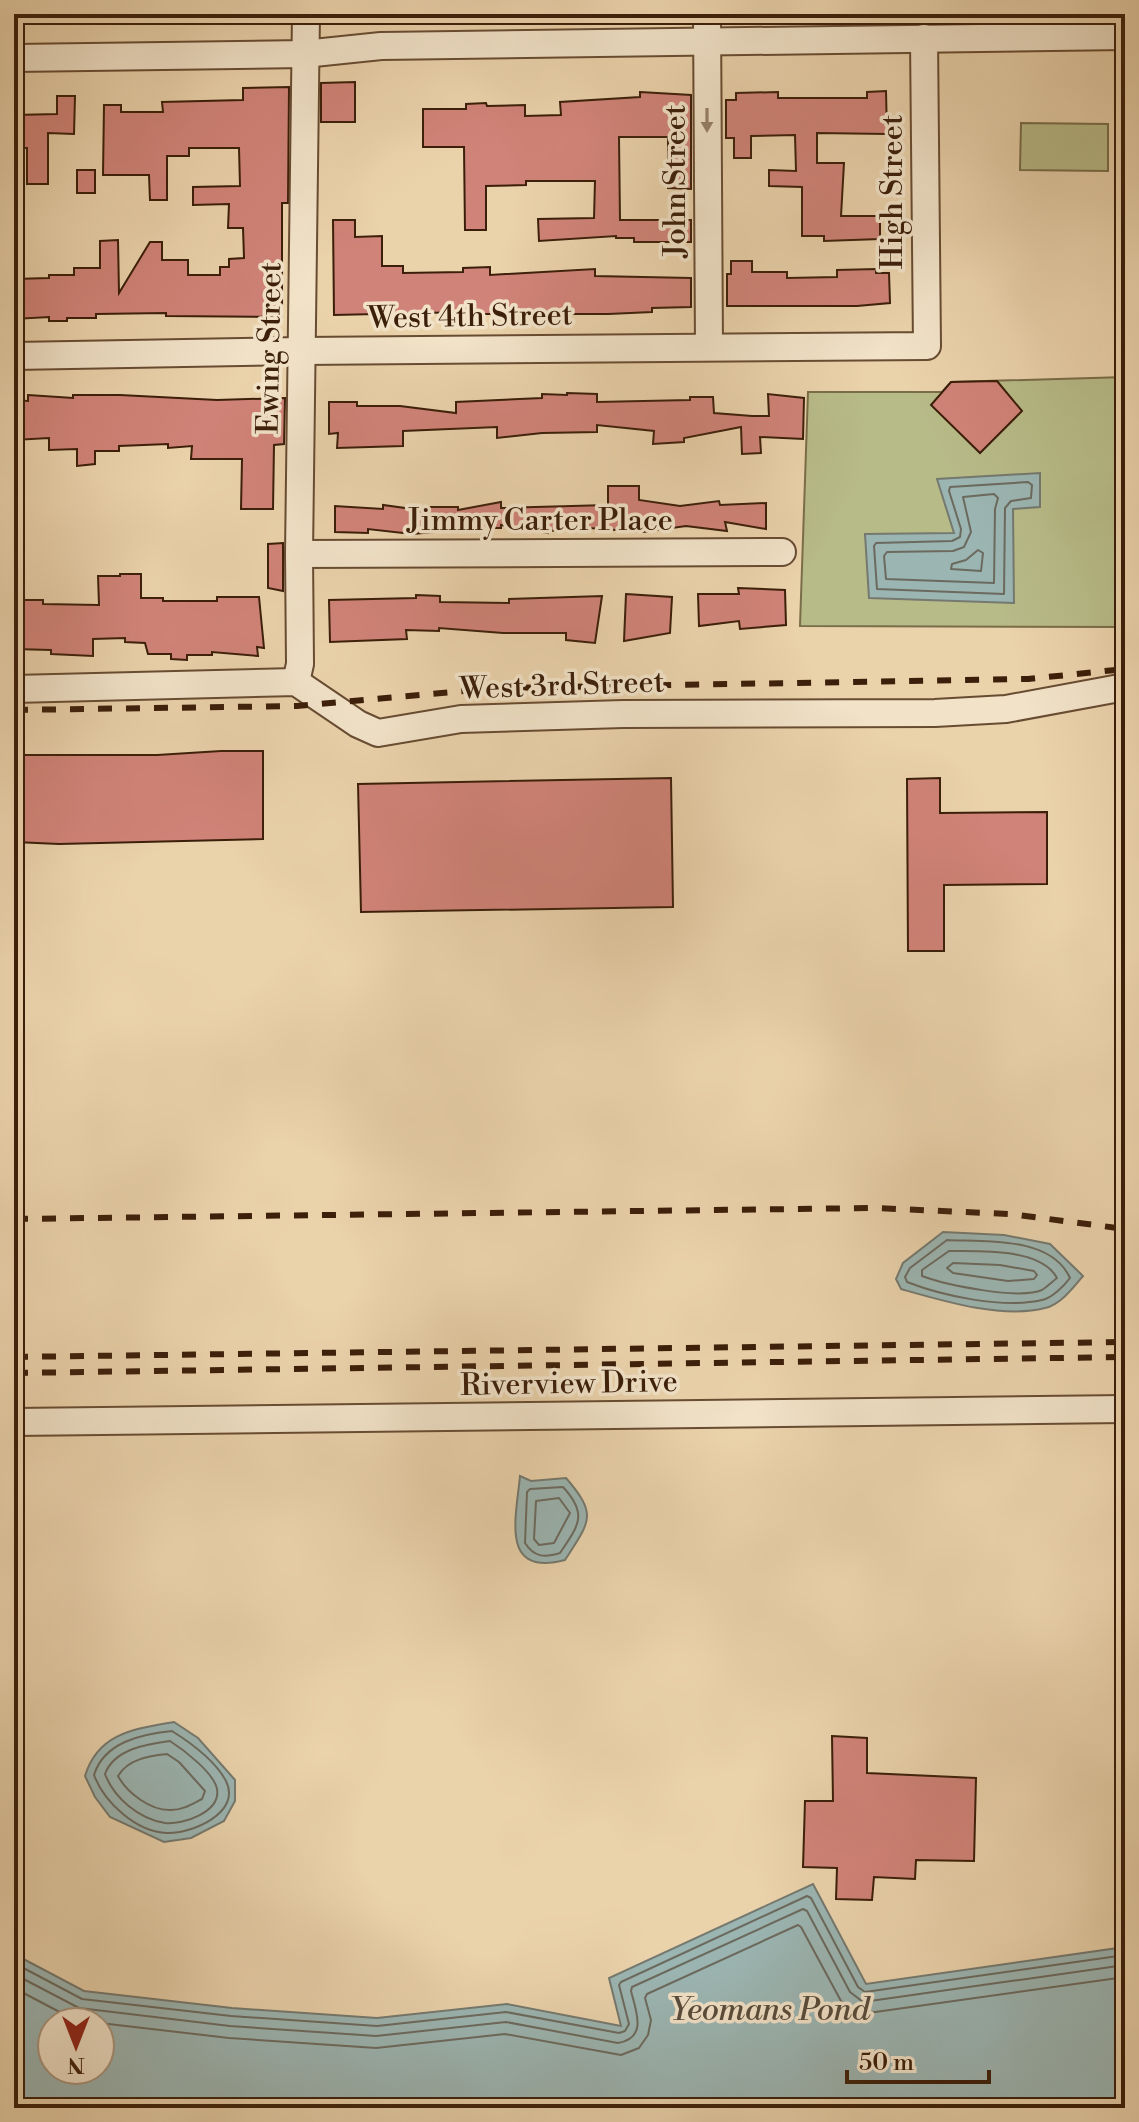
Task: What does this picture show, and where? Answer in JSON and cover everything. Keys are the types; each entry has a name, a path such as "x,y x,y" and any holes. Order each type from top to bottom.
{"street":[{"name":"Ewing Street","path":"296,682 300,664 306,14"},
{"name":"John Street","path":"707,14 709,347"},
{"path":"14,58 304,54 381,46 924,38 1038,25 1125,36"},
{"name":"High Street","path":"924,38 927,346"},
{"name":"West 4th Street","path":"14,356 927,346"},
{"name":"Jimmy Carter Place","path":"299,554 782,552"},
{"path":"14,689 296,682"},
{"name":"West 3rd Street","path":"296,682 358,724 378,733 461,719 634,714 935,713 1006,709 1125,687"},
{"name":"Riverview Drive","path":"14,1422 1125,1409"}],"green space":[{"path":"1021,123 1108,124 1108,171 1020,170"},
{"path":"1125,377 1125,627 800,626 808,392 942,392 951,382"}],"water":[{"path":"1040,473 1040,507 1013,509 1014,603 869,598 865,534 954,533 937,479"},
{"path":"943,1232 1004,1235 1050,1244 1083,1276 1056,1303 1028,1311 973,1307 901,1289 896,1279 903,1263"},
{"path":"520,1476 531,1481 566,1478 583,1501 587,1518 585,1527 565,1560 544,1563 530,1560 521,1552 515,1526"},
{"path":"174,1722 198,1738 235,1780 235,1801 224,1821 191,1838 164,1842 110,1817 85,1776 99,1750 108,1742 145,1727"},
{"name":"Yeomans Pond","path":"813,1884 866,1984 1125,1947 1125,2108 14,2108 14,1954 84,1991 232,2008 377,2018 507,2004 621,2026 609,1978"}],"building":[{"path":"355,82 355,122 321,122 321,83"},
{"path":"289,87 288,203 282,203 282,317 166,316 166,313 96,314 96,318 67,318 67,321 49,321 49,317 14,319 14,279 74,275 74,268 100,268 100,241 118,240 119,293 150,242 162,242 162,260 188,260 188,275 220,275 220,267 229,267 229,259 244,258 243,228 228,228 229,204 193,205 193,187 240,186 239,148 189,148 189,156 167,156 167,200 150,200 149,175 103,175 104,105 121,105 121,112 163,112 162,102 243,100 243,88"},
{"path":"886,91 887,134 817,133 817,163 844,163 841,216 880,216 880,239 824,241 824,236 802,236 802,187 769,186 769,170 796,171 795,135 751,136 751,158 734,158 734,138 726,138 726,100 736,100 736,93 778,92 778,98 867,98 867,92"},
{"path":"640,92 691,95 691,189 668,188 668,137 619,137 620,220 691,220 691,242 634,242 634,238 616,236 539,241 538,219 594,218 595,181 526,181 526,185 486,186 486,230 465,230 464,147 423,147 423,109 466,109 466,104 486,103 487,106 525,105 525,116 561,115 560,102 640,97"},
{"path":"57,96 75,96 74,134 48,133 48,184 27,184 27,148 14,148 14,115 57,114"},
{"path":"77,170 95,170 95,193 77,193"},
{"path":"333,220 355,220 355,237 382,236 382,266 403,266 403,273 463,272 463,268 490,267 490,275 595,269 595,276 691,278 691,307 608,314 465,312 334,315"},
{"path":"731,261 752,261 752,272 787,272 787,278 837,277 837,270 876,269 876,273 889,273 890,303 727,306 727,274 731,274"},
{"path":"997,381 1022,411 980,453 931,405 951,382"},
{"path":"542,394 597,394 597,402 713,397 714,413 752,416 769,416 768,394 804,398 803,439 760,437 761,453 742,454 741,427 684,438 684,442 653,444 654,431 597,425 597,432 497,438 497,427 403,431 403,446 337,448 338,433 329,434 329,402 357,402 357,406 400,406 456,413 456,402 542,398"},
{"path":"28,395 73,398 73,395 120,395 217,400 285,398 284,444 274,445 273,509 241,509 242,459 191,459 192,446 119,446 119,451 95,451 95,464 77,466 77,449 49,450 49,438 14,440 14,400 28,401"},
{"path":"608,486 639,486 639,500 680,506 719,501 720,505 766,503 766,529 725,522 727,531 686,526 643,532 589,528 548,533 501,525 501,528 458,528 412,534 368,529 368,533 335,532 335,506 383,509 383,505 427,511 428,507 458,507 458,510 501,502 501,508 608,505"},
{"path":"283,543 283,591 268,588 268,544"},
{"path":"141,574 141,598 217,601 217,597 259,597 264,648 257,647 258,656 212,652 212,655 187,655 187,660 171,659 171,654 148,654 145,643 125,642 125,638 93,639 93,656 14,649 14,600 99,605 98,576"},
{"path":"738,588 785,590 786,625 740,629 739,621 699,626 698,594 739,594"},
{"path":"626,594 672,597 670,633 624,641"},
{"path":"416,595 440,596 440,602 509,603 509,599 602,596 595,643 566,640 566,633 503,633 439,628 439,631 406,630 407,639 330,642 329,600 416,598"},
{"path":"263,751 263,839 59,844 15,842 14,755 157,755"},
{"path":"671,778 673,907 361,912 358,784"},
{"path":"940,778 940,813 1047,812 1047,884 944,885 944,951 908,951 907,779"},
{"path":"832,1736 867,1738 867,1773 976,1778 974,1861 916,1860 915,1879 874,1877 872,1900 836,1899 837,1868 803,1867 805,1801 833,1801"}],"railway":[{"path":"14,710 297,706 496,688 1028,679 1125,669"},
{"path":"14,1219 874,1208 1010,1214 1125,1229"},
{"path":"14,1357 1125,1342"},
{"path":"14,1373 1125,1357"}]}
